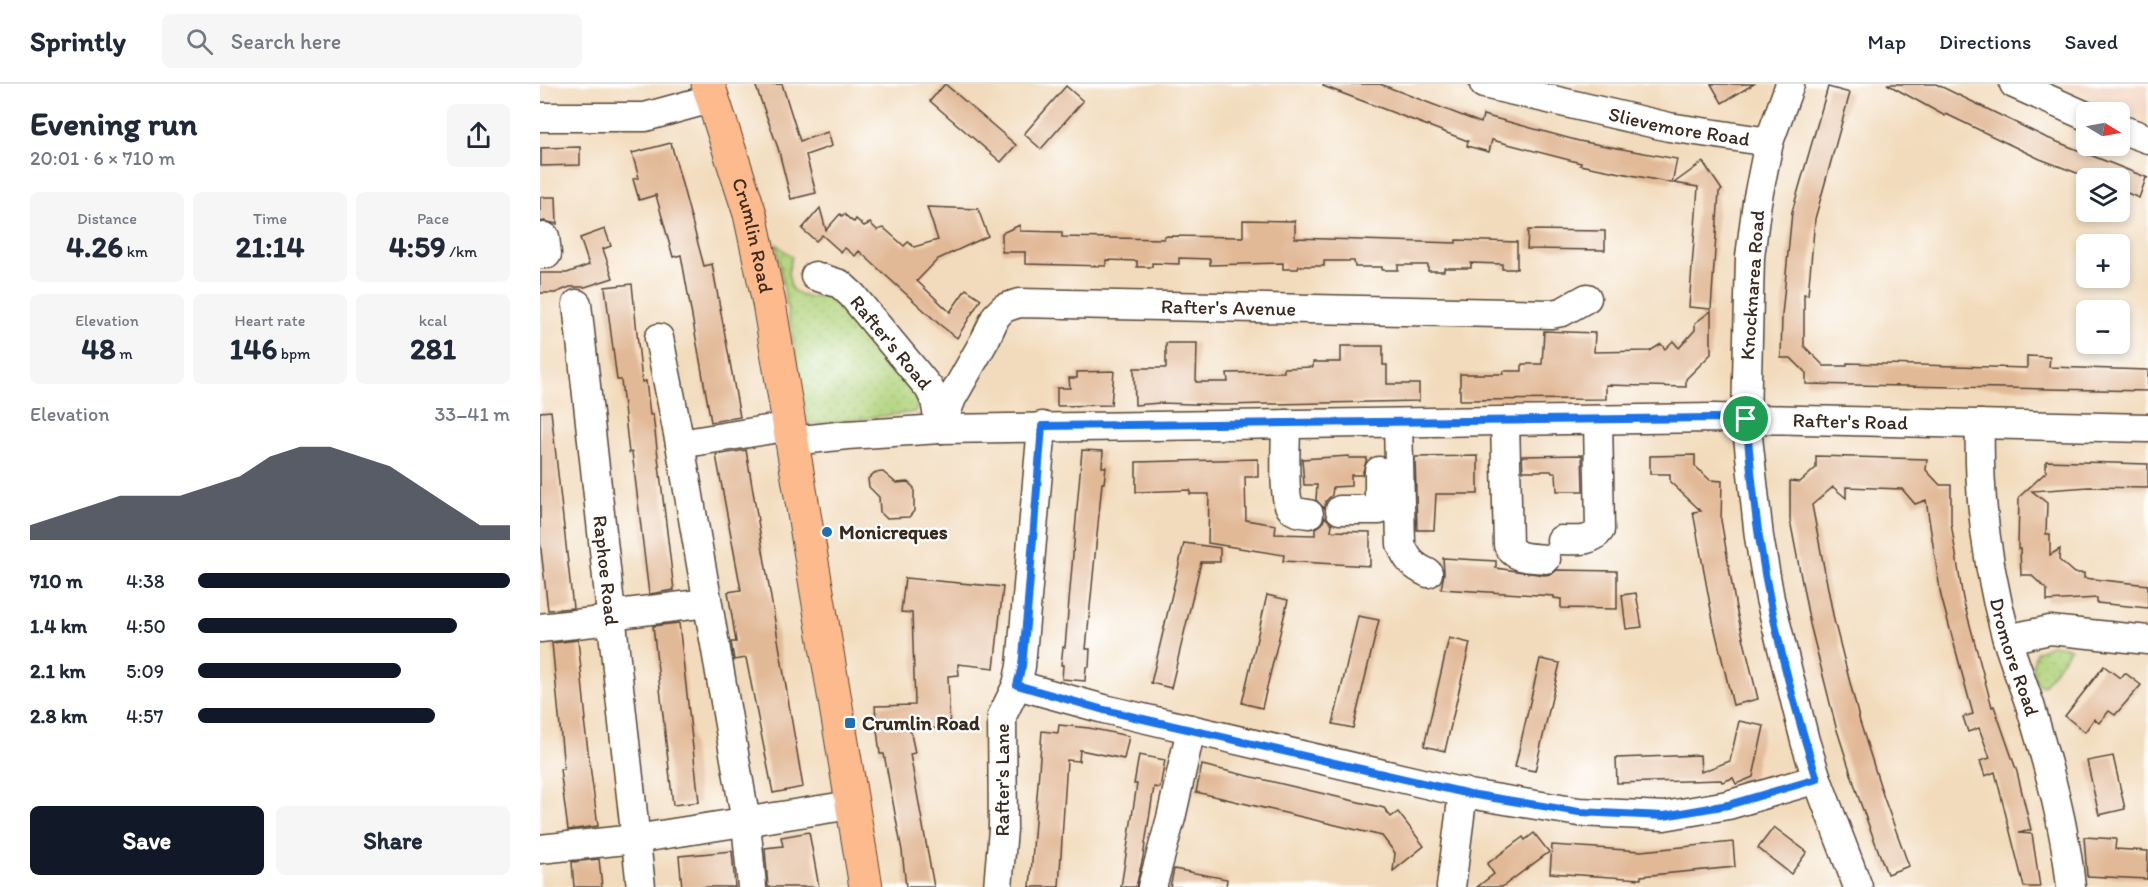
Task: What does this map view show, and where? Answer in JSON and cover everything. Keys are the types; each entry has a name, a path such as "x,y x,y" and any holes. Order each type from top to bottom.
{"main road":[{"name":"Crumlin Road","path":"711,91 750,214 769,303 866,887"}],"street":[{"name":"Slievemore Road","path":"1484,84 1669,127 1769,142"},
{"name":"Knocknarea Road","path":"1790,84 1769,142 1750,257 1746,419 1759,537 1770,599 1805,741 1858,887"},
{"path":"2014,84 2076,112"},
{"path":"540,117 645,117 711,91"},
{"path":"2130,133 2148,139"},
{"name":"Rafter's Road","path":"815,276 840,284 852,295 919,374 934,400 940,429"},
{"name":"Rafter's Avenue","path":"940,429 952,398 996,316 1004,308 1019,303 1551,314 1562,312 1587,298"},
{"name":"Raphoe Road","path":"576,304 641,887"},
{"path":"659,338 680,444 746,822 752,887"},
{"name":"Rafter's Road","path":"680,444 792,434 848,435 1042,426 1746,419 2148,428"},
{"path":"1505,421 1508,545 1511,552 1519,556 1588,540 1600,531 1598,420"},
{"path":"1340,510 1379,510 1388,423"},
{"path":"1388,423 1401,544 1408,561 1428,573"},
{"path":"1286,424 1286,490 1289,506 1295,512 1309,514"},
{"name":"Dromore Road","path":"1980,424 1979,462 1983,524 2007,639 2030,705 2061,817 2071,887"},
{"name":"Rafter's Lane","path":"998,887 1003,829 1002,716 1017,685 1022,666 1042,426"},
{"path":"540,628 707,603"},
{"path":"2007,639 2050,630 2148,640"},
{"path":"1017,685 1104,710 1288,753 1463,792 1579,812 1664,816 1728,805 1817,779"},
{"path":"1152,887 1171,818 1191,729"},
{"path":"1451,887 1463,792"},
{"path":"540,849 635,839 851,805"}],"shaded area":[{"path":"2063,84 2148,84 2148,118 2130,112 2130,102 2107,102"}],"green space":[{"path":"776,244 792,257 788,273 792,290 808,298 834,293 920,394 915,412 808,425"},
{"path":"2051,645 2071,648 2043,686 2036,683 2032,667 2036,652"}],"building":[{"path":"755,84 782,84 800,141 828,132 832,146 806,155 816,193 791,199 778,148"},
{"path":"945,84 1016,145 1001,162 930,101"},
{"path":"1324,84 1380,84 1481,123 1483,115 1579,141 1677,159 1672,183 1580,165 1581,163 1492,140 1489,152 1467,146 1468,141 1323,86"},
{"path":"1711,84 1754,84 1722,103"},
{"path":"1887,84 1936,84 2045,137 2076,149 2076,156 2093,156 2123,168 2076,168 2076,173 2040,159 1946,114 1945,116"},
{"path":"1066,86 1083,101 1041,149 1024,134"},
{"path":"1828,87 1850,93 1815,219 1808,295 1804,294 1804,346 1824,366 1847,366 1847,363 2027,368 2027,356 2050,357 2049,367 2148,370 2148,391 1806,384 1806,373 1791,358 1781,358 1782,315 1792,212"},
{"path":"671,143 704,266 712,264 740,417 711,422 681,255 673,257 656,195 639,200 633,179 639,178 632,153"},
{"path":"580,147 580,165 541,166 541,148"},
{"path":"1703,162 1722,190 1719,192 1711,309 1689,307 1698,187 1674,183"},
{"path":"2130,171 2148,178 2146,178 2139,198 2130,194"},
{"path":"540,197 556,197 557,224 540,222"},
{"path":"927,207 978,209 988,236 938,259 917,281 950,312 966,289 981,299 957,338 859,251 855,256 845,248 841,252 822,235 816,241 802,229 820,208 826,230 840,214 842,216 844,214 854,222 856,219 864,226 870,223 877,230 884,228 904,246 908,242 914,247 938,240"},
{"path":"1243,220 1295,221 1295,238 1456,243 1456,240 1517,242 1517,269 1502,269 1502,264 1471,263 1471,268 1444,268 1444,271 1428,271 1428,265 1398,265 1398,270 1382,270 1382,267 1355,267 1354,261 1324,261 1324,266 1299,266 1298,269 1283,269 1283,263 1210,265 1210,259 1179,258 1179,264 1152,263 1152,267 1137,267 1137,261 1106,260 1106,266 1025,264 1025,252 1002,252 1002,233 1020,225 1020,231 1062,232 1062,237 1164,239 1164,236 1243,237"},
{"path":"605,229 611,246 603,249 613,278 585,287 570,287 555,293 540,293 540,273 567,273 589,265 580,238"},
{"path":"1528,230 1605,231 1605,250 1527,249"},
{"path":"632,284 642,382 646,381 650,415 653,415 674,590 649,594 632,452 629,453 621,380 617,380 605,287"},
{"path":"1711,311 1711,354 1686,379 1686,387 1606,385 1606,399 1460,400 1460,374 1503,374 1503,371 1522,371 1522,364 1542,364 1544,331 1595,333 1594,352 1650,351 1661,344 1665,349 1673,341 1679,348 1695,330 1695,323"},
{"path":"1166,343 1197,343 1196,382 1228,382 1227,373 1284,372 1284,368 1313,367 1313,362 1341,362 1341,346 1383,346 1383,365 1387,365 1387,384 1419,384 1419,401 1135,405 1134,368 1166,368"},
{"path":"1114,371 1111,405 1057,406 1057,388 1070,388 1069,378 1077,378 1077,372"},
{"path":"551,411 573,608 548,610 540,541 540,412"},
{"path":"746,450 803,787 773,793 746,658 734,660 731,642 736,642 728,592 741,590 716,455"},
{"path":"1082,450 1103,451 1102,467 1106,467 1104,483 1102,483 1086,649 1090,649 1089,667 1086,667 1085,681 1062,679 1063,665 1061,665 1063,647 1065,647"},
{"path":"1582,455 1583,491 1557,491 1556,473 1551,471 1523,471 1522,456"},
{"path":"1695,455 1695,466 1710,480 1722,481 1721,520 1736,608 1758,699 1733,705 1714,626 1693,512 1701,511 1670,482 1670,474 1650,474 1650,456"},
{"path":"1349,456 1349,458 1367,458 1362,475 1351,475 1351,486 1333,487 1332,495 1326,501 1324,508 1316,500 1317,485 1304,485 1302,459"},
{"path":"1478,456 1478,494 1436,494 1434,530 1417,530 1415,457"},
{"path":"1816,456 1927,459 1926,470 1940,485 1951,485 1951,523 1963,599 1992,707 1994,706 2017,772 2031,830 2019,833 2032,834 2040,887 2024,887 1995,772 1985,776 1980,761 1990,758 1979,728 1968,732 1963,717 1973,714 1941,596 1926,500 1915,504 1902,489 1846,487 1846,498 1833,487 1812,505 1834,620 1860,722 1909,866 1887,874 1860,802 1836,727 1810,624 1790,520 1790,481 1800,482 1816,468"},
{"path":"1258,459 1258,477 1245,477 1246,520 1276,525 1275,534 1315,535 1315,529 1322,524 1325,517 1332,524 1331,531 1370,532 1370,566 1283,561 1284,555 1208,543 1209,494 1190,494 1190,490 1136,492 1136,462"},
{"path":"2046,461 2148,464 2148,488 2089,487 2032,491 2047,503 2046,534 2050,534 2050,555 2060,549 2059,560 2074,573 2084,573 2084,578 2148,585 2148,608 2097,603 2097,598 2047,601 2047,590 2031,575 2021,575 2020,549 2018,549 2019,497 2046,472"},
{"path":"883,472 896,483 908,482 914,488 914,511 909,517 886,518 880,512 879,497 869,487 868,479 874,473"},
{"path":"1184,543 1220,548 1220,562 1201,562 1171,688 1151,683"},
{"path":"1443,558 1496,561 1496,568 1544,575 1552,574 1557,570 1617,571 1617,609 1561,608 1561,599 1554,598 1554,596 1441,589 1444,573"},
{"path":"905,578 1003,587 994,668 958,664 959,675 948,676 950,728 910,729 915,753 910,754 934,887 906,887 902,851 884,754 880,754 877,730 875,706 915,705 912,613 901,612"},
{"path":"1636,593 1642,627 1626,629 1622,595"},
{"path":"1267,595 1288,600 1262,708 1242,703"},
{"path":"1358,616 1379,620 1353,728 1333,724"},
{"path":"679,623 699,802 673,805 653,626"},
{"path":"1449,638 1470,643 1445,751 1424,746"},
{"path":"578,640 586,720 584,720 598,826 568,830 560,769 564,769 552,643"},
{"path":"1540,659 1560,663 1535,771 1515,767"},
{"path":"2104,666 2120,678 2125,673 2141,685 2115,715 2109,711 2099,723 2094,719 2085,732 2065,716"},
{"path":"1739,721 1764,726 1753,777 1736,784 1733,778 1722,782 1721,780 1617,783 1616,758 1700,755 1701,772 1730,761"},
{"path":"1059,725 1129,736 1124,759 1080,750 1079,761 1067,760 1059,887 1030,887 1042,731 1058,733"},
{"path":"1139,755 1165,760 1160,788 1154,787 1136,887 1121,887 1137,784 1134,784"},
{"path":"2113,756 2125,809 2099,815 2087,761"},
{"path":"1202,765 1384,808 1391,817 1398,812 1424,846 1393,871 1395,853 1382,836 1196,792"},
{"path":"1774,827 1807,852 1791,874 1758,848"},
{"path":"809,832 819,887 768,887 765,848 783,846 781,837"},
{"path":"1534,833 1549,852 1502,887 1477,887 1494,874 1487,864 1523,837 1525,840"},
{"path":"2084,837 2116,839 2115,849 2148,851 2147,879 2087,876"},
{"path":"1733,842 1735,867 1641,876 1641,879 1550,873 1552,845 1641,851"},
{"path":"732,851 735,887 682,887 679,856"},
{"path":"599,859 602,887 574,887 572,862"},
{"path":"1174,869 1227,879 1226,887 1170,887"}],"place":[{"name":"Monicreques","path":"827,532"},
{"name":"Crumlin Road","path":"850,723"}],"route":[{"path":"1746,419 1759,537 1770,599 1805,741 1817,779 1728,805 1664,816 1579,812 1470,794 1288,753 1104,710 1017,685 1022,666 1042,426 1746,419"}]}
